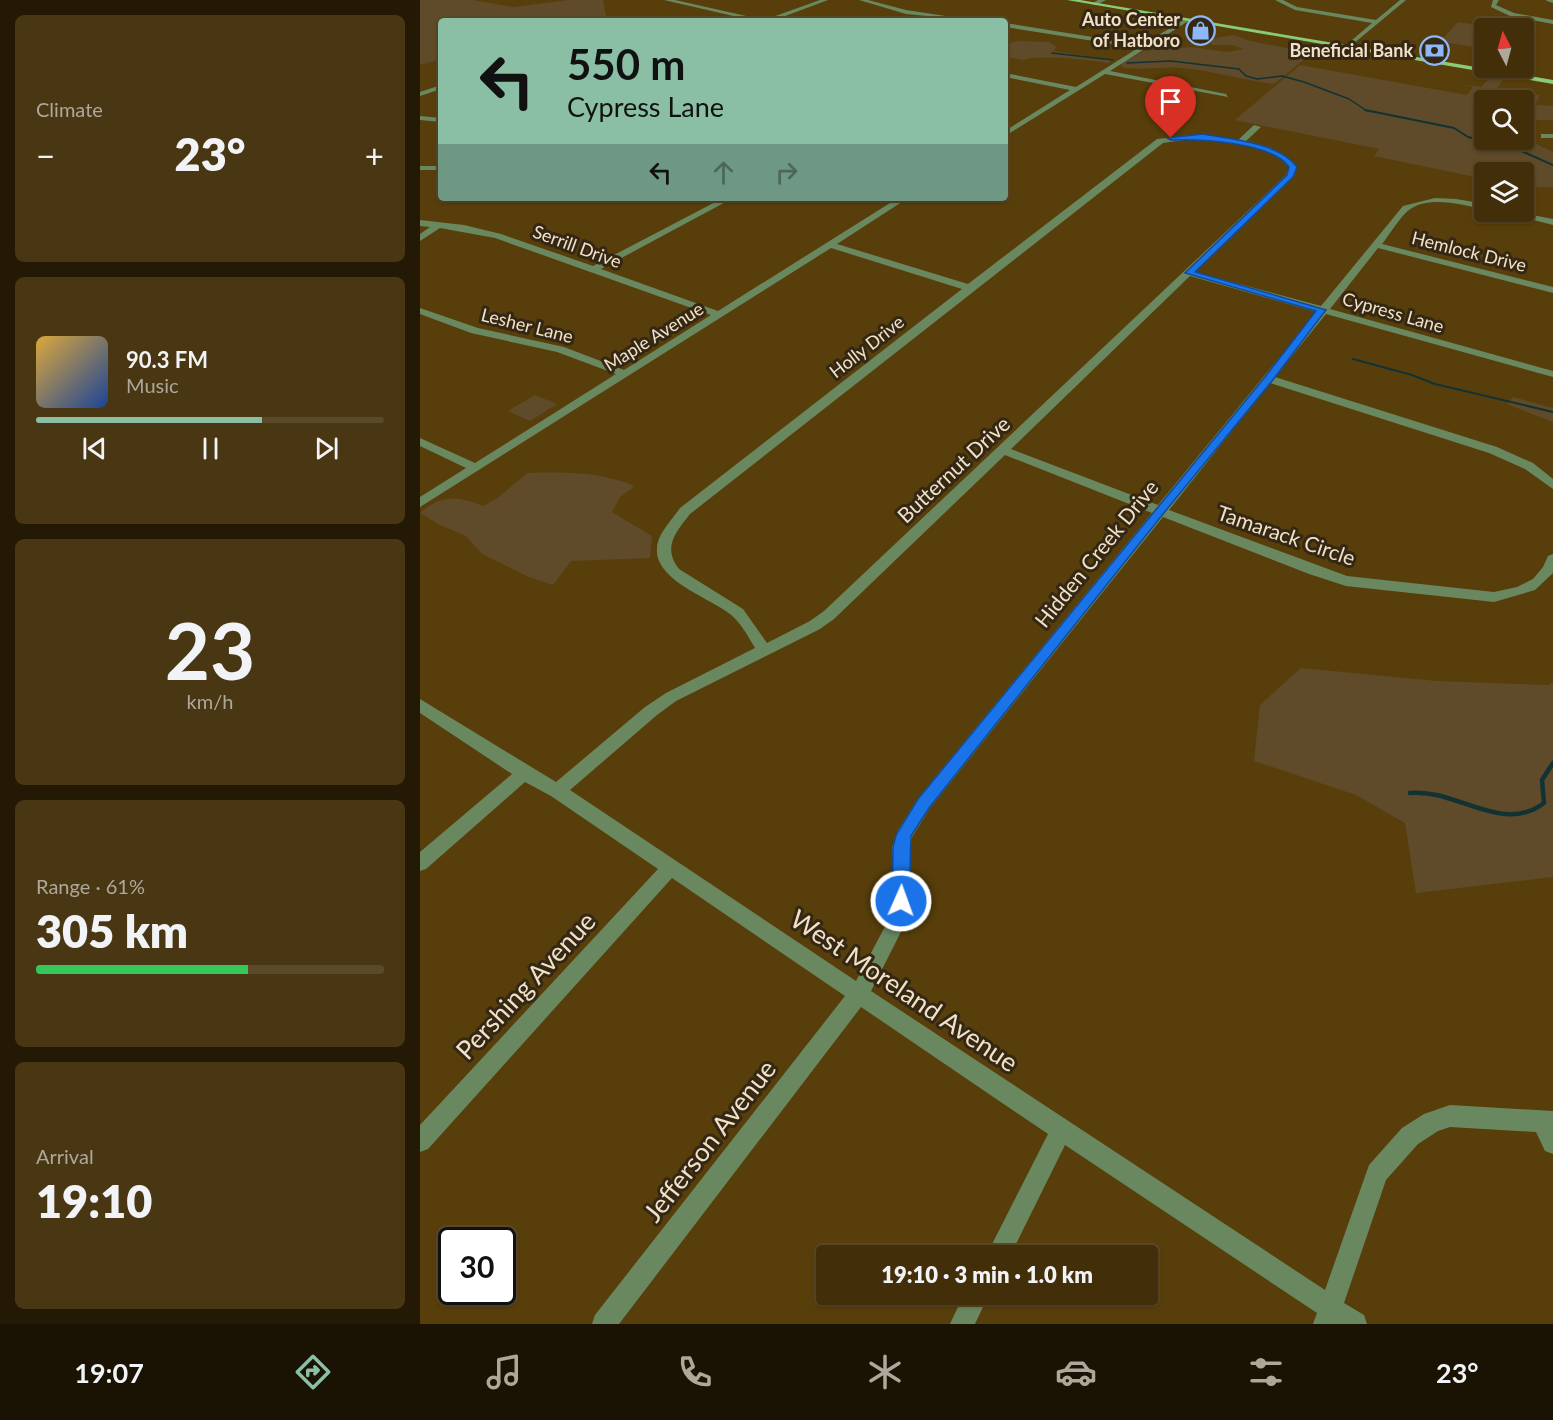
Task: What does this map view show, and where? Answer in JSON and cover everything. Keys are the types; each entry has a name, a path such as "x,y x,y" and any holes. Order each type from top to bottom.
{"main road":[{"path":"1070,0 1553,82"}],"street":[{"path":"667,0 750,18"},
{"path":"773,18 825,0"},
{"path":"862,0 906,12 952,18"},
{"path":"1094,4 1103,0"},
{"path":"1278,0 1295,8 1377,22"},
{"path":"1347,47 1403,0"},
{"path":"1496,0 1493,4 1495,8 1508,14 1553,22"},
{"path":"1008,132 1187,20"},
{"path":"1008,25 1142,47"},
{"path":"1105,72 1226,96"},
{"path":"1008,76 1076,89"},
{"path":"420,94 438,88"},
{"path":"420,118 438,120"},
{"path":"1239,143 1257,127"},
{"name":"Holly Drive","path":"764,650 746,622 734,609 684,582 672,571 663,550 670,529 685,511 1160,141 1203,136 1239,143"},
{"name":"Butternut Drive","path":"557,791 651,711 699,683 815,625 829,615 1290,176 1292,164 1282,156 1239,143"},
{"path":"420,168 438,168"},
{"path":"593,270 723,201"},
{"name":"Maple Avenue","path":"420,503 899,201"},
{"name":"Hidden Creek Drive","path":"860,993 897,922 902,888 901,847 904,835 924,803 1158,512 1269,379 1321,310 1406,208 1411,205 1449,201 1474,205"},
{"path":"1534,218 1553,222"},
{"name":"Serrill Drive","path":"420,223 498,236 721,315"},
{"path":"420,238 438,225"},
{"path":"830,245 969,288"},
{"name":"Hemlock Drive","path":"1376,245 1553,290"},
{"name":"Cypress Lane","path":"1189,273 1553,374"},
{"name":"Lesher Lane","path":"420,311 475,331 560,349 625,374"},
{"path":"1269,379 1500,452 1528,466 1553,485"},
{"path":"420,442 476,468"},
{"name":"Tamarack Circle","path":"1003,450 1158,512 1346,581 1494,597 1510,595 1532,587 1550,569 1553,559"},
{"name":"West Moreland Avenue","path":"420,705 524,773 557,791 860,993 1328,1315 1356,1324"},
{"path":"420,863 524,773"},
{"name":"Pershing Avenue","path":"420,1141 671,867"},
{"name":"Jefferson Avenue","path":"604,1324 860,993"},
{"path":"1328,1315 1377,1173 1410,1136 1432,1122 1450,1116 1548,1122 1553,1143"},
{"path":"1003,1245 1061,1130"},
{"path":"962,1324 972,1305"}],"shaded area":[{"path":"420,0 473,0 513,7 569,0 603,0 608,18 438,18 438,60 420,65"},
{"path":"1458,22 1474,24 1474,47 1449,43 1445,46 1437,45"},
{"path":"1234,35 1250,41 1303,51 1319,44 1318,53 1302,61 1274,84 1182,68 1121,67 1122,63 1143,51 1191,47 1227,52 1244,49 1232,45 1212,45 1210,39"},
{"path":"1019,41 1049,42 1057,47 1053,51 1113,60 1108,63 1064,58 1024,60 1008,57 1008,43"},
{"path":"1300,65 1467,95 1473,87 1455,84 1481,87 1489,78 1504,78 1497,88 1509,90 1474,90 1474,150 1534,150 1534,143 1553,152 1553,187 1534,187 1534,162 1474,162 1474,177 1374,156 1379,149 1235,120"},
{"path":"1534,94 1540,95 1535,105 1553,106 1553,120 1534,120"},
{"path":"535,395 557,404 530,421 508,411"},
{"path":"1513,397 1553,408 1553,422 1507,404"},
{"path":"527,473 596,475 635,486 620,497 612,512 652,536 650,558 571,561 553,585 529,577 482,554 466,536 420,513 435,502 450,499 466,500 483,506 499,497"},
{"path":"1301,668 1437,681 1548,685 1553,682 1553,877 1416,893 1405,823 1356,795 1254,761 1260,705"}],"waterway":[{"path":"1052,53 1113,60"},
{"path":"1127,63 1171,61 1239,69 1246,76 1257,79 1282,76 1349,99 1366,110"},
{"path":"1366,110 1454,128 1468,137 1517,149 1553,165"},
{"path":"1353,359 1412,375 1435,384 1553,412"},
{"path":"1410,793 1427,793 1495,813 1528,812 1544,803 1542,780 1553,763"}],"place":[{"name":"Auto Center of Hatboro","path":"1201,30"},
{"name":"Beneficial Bank","path":"1434,51"}],"route":[{"path":"901,901 901,847 904,835 924,803 1158,512 1269,379 1321,310 1189,273 1290,176 1293,167 1287,159 1275,152 1239,143 1203,136 1171,138"}]}
